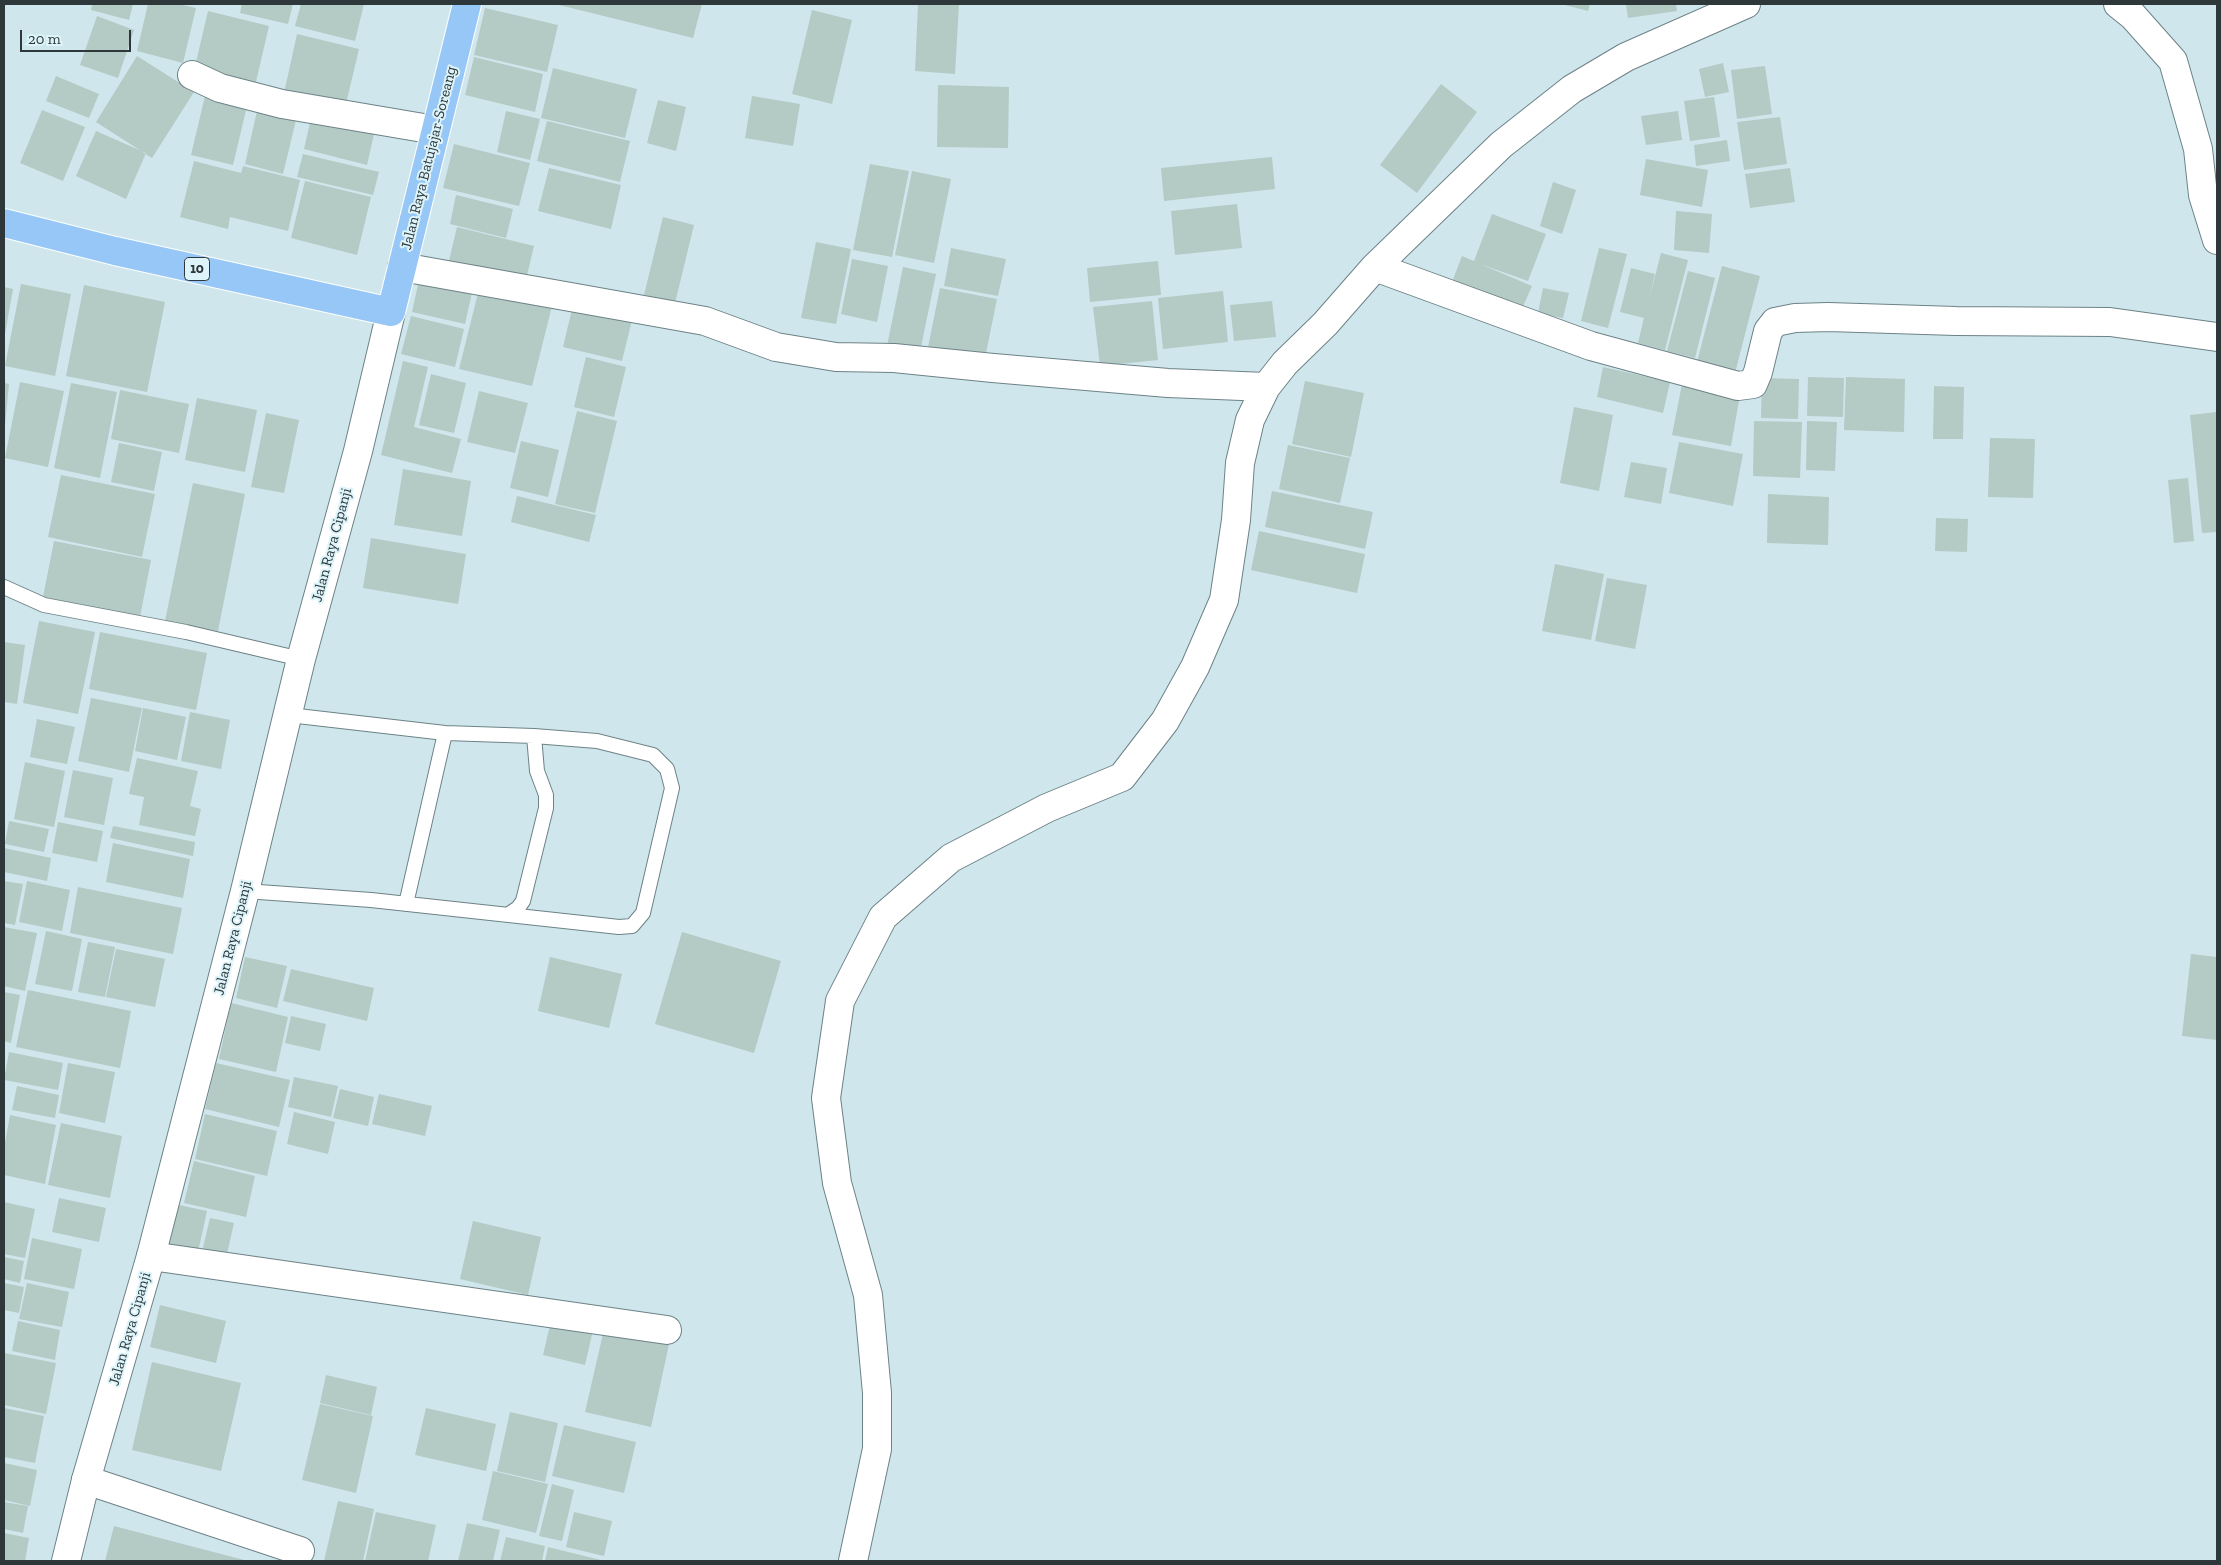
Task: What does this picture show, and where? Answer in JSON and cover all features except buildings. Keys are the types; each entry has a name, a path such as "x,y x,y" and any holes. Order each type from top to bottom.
{"highway":[{"name":"Jalan Raya Batujajar-Soreang","path":"392,312 467,4"},
{"name":"10","path":"4,223 115,251 392,312"}],"street":[{"path":"2118,4 2133,16 2173,61 2198,148 2203,195 2217,240"},
{"path":"853,1561 877,1449 878,1393 868,1295 837,1183 826,1098 840,1001 883,917 951,858 1047,808 1122,777 1165,721 1195,666 1224,600 1236,520 1240,463 1250,420 1266,387 1285,363 1325,324 1375,267 1500,145 1572,89 1626,57 1732,6"},
{"path":"192,75 220,88 282,104 435,130"},
{"path":"402,267 705,321 776,347 836,357 894,358 1168,383 1266,387"},
{"path":"1375,267 1591,346 1738,386 1753,384 1758,372 1768,331 1775,322 1795,318 1828,317 1956,322 2110,322 2217,337"},
{"name":"Jalan Raya Cipanji","path":"66,1561 86,1480 151,1256 245,891 301,659 358,450 392,312"},
{"path":"151,1256 667,1330"},
{"path":"86,1480 300,1551"}],"lane":[{"path":"4,587 44,605 186,632 301,659"},
{"path":"245,891 406,904 619,927 632,926 642,913 672,788 668,769 654,755 597,741 534,736 445,733 289,714"},
{"path":"406,904 445,733"},
{"path":"509,914 518,908 523,901 546,808 544,789 537,771 534,736"}]}
